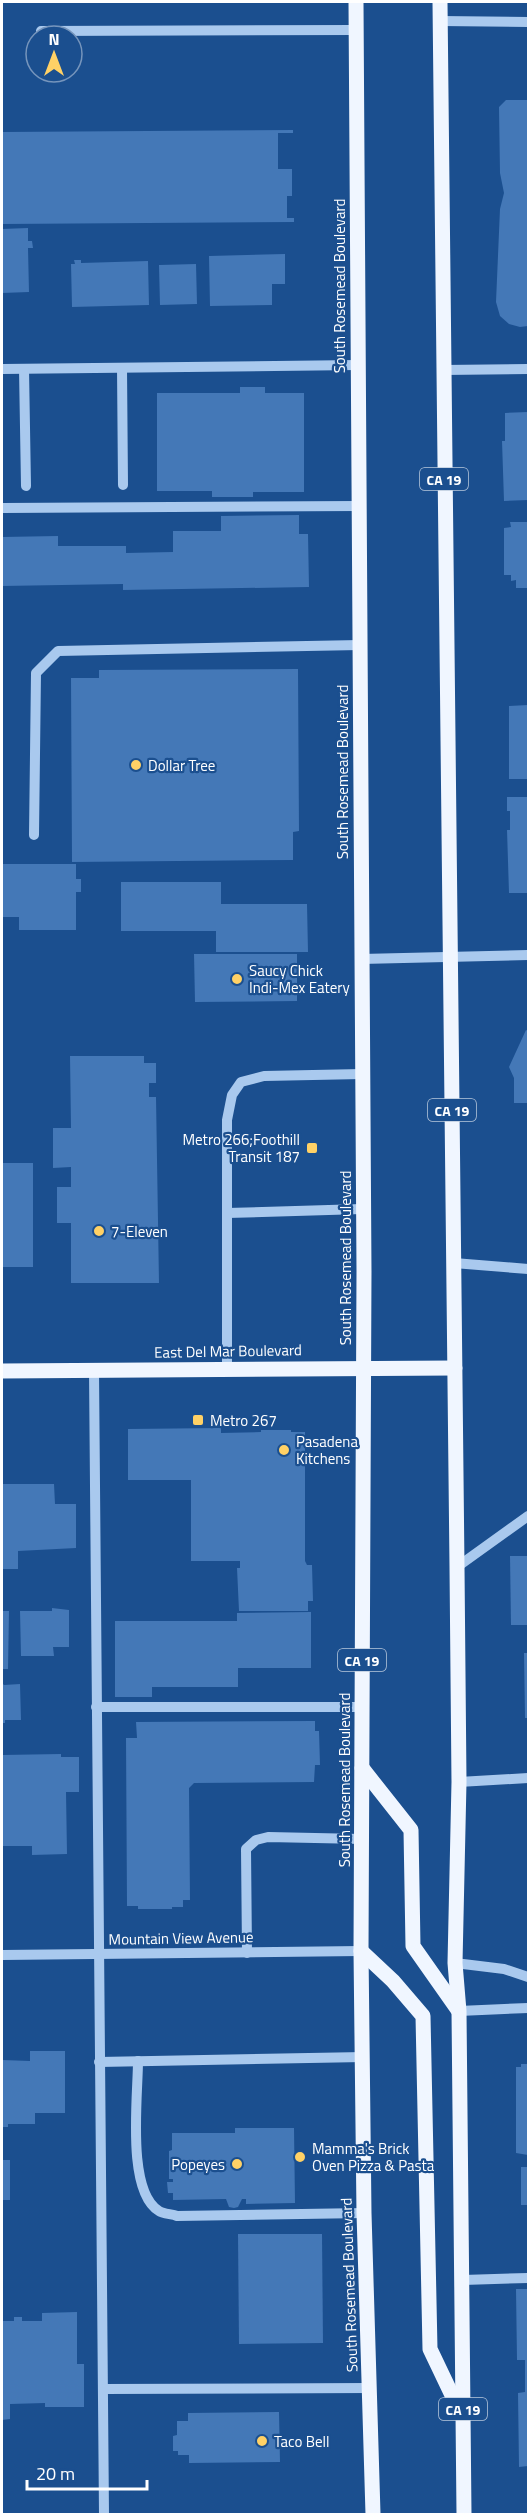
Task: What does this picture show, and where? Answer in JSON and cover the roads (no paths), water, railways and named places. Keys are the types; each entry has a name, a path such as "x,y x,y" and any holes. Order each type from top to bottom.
{"main road":[{"name":"South Rosemead Boulevard","path":"356,2 362,1074 361,1951 364,2213 373,2514"},
{"name":"CA 19","path":"440,2 459,1782 455,1963 459,2011 464,2514"},
{"name":"East Del Mar Boulevard","path":"2,1371 455,1368"},
{"path":"362,1768 411,1830 413,1946 459,2011"},
{"path":"361,1951 393,1981 423,2016 430,2349 463,2419"}],"street":[{"path":"440,21 528,22"},
{"path":"84,31 356,30"},
{"path":"2,369 358,365"},
{"path":"122,368 123,485"},
{"path":"24,369 26,486"},
{"path":"443,370 528,369"},
{"path":"2,508 359,506"},
{"path":"34,835 36,673 58,651 360,645"},
{"path":"361,959 528,955"},
{"path":"227,1369 227,1120 232,1095 241,1082 264,1076 362,1074"},
{"path":"227,1213 362,1209"},
{"path":"454,1263 528,1269"},
{"path":"93,1371 104,2514"},
{"path":"457,1567 528,1516"},
{"path":"96,1707 362,1707"},
{"path":"459,1782 528,1778"},
{"path":"247,1953 246,1849 256,1840 268,1837 362,1839"},
{"name":"Mountain View Avenue","path":"2,1955 361,1951"},
{"path":"455,1963 504,1969 528,1977"},
{"path":"459,2011 528,2008"},
{"path":"99,2062 364,2057"},
{"path":"138,2061 137,2165 140,2182 146,2196 159,2211 177,2216 364,2213"},
{"path":"463,2280 528,2278"},
{"path":"103,2389 371,2388"}],"place":[{"name":"Dollar Tree","path":"136,765"},
{"name":"Saucy Chick Indi-Mex Eatery","path":"237,979"},
{"name":"Metro 266;Foothill Transit 187","path":"312,1148"},
{"name":"7-Eleven","path":"99,1231"},
{"name":"Metro 267","path":"198,1420"},
{"name":"Pasadena Kitchens","path":"284,1450"},
{"name":"Mamma's Brick Oven Pizza & Pasta","path":"300,2157"},
{"name":"Popeyes","path":"237,2164"},
{"name":"Taco Bell","path":"262,2441"}]}
